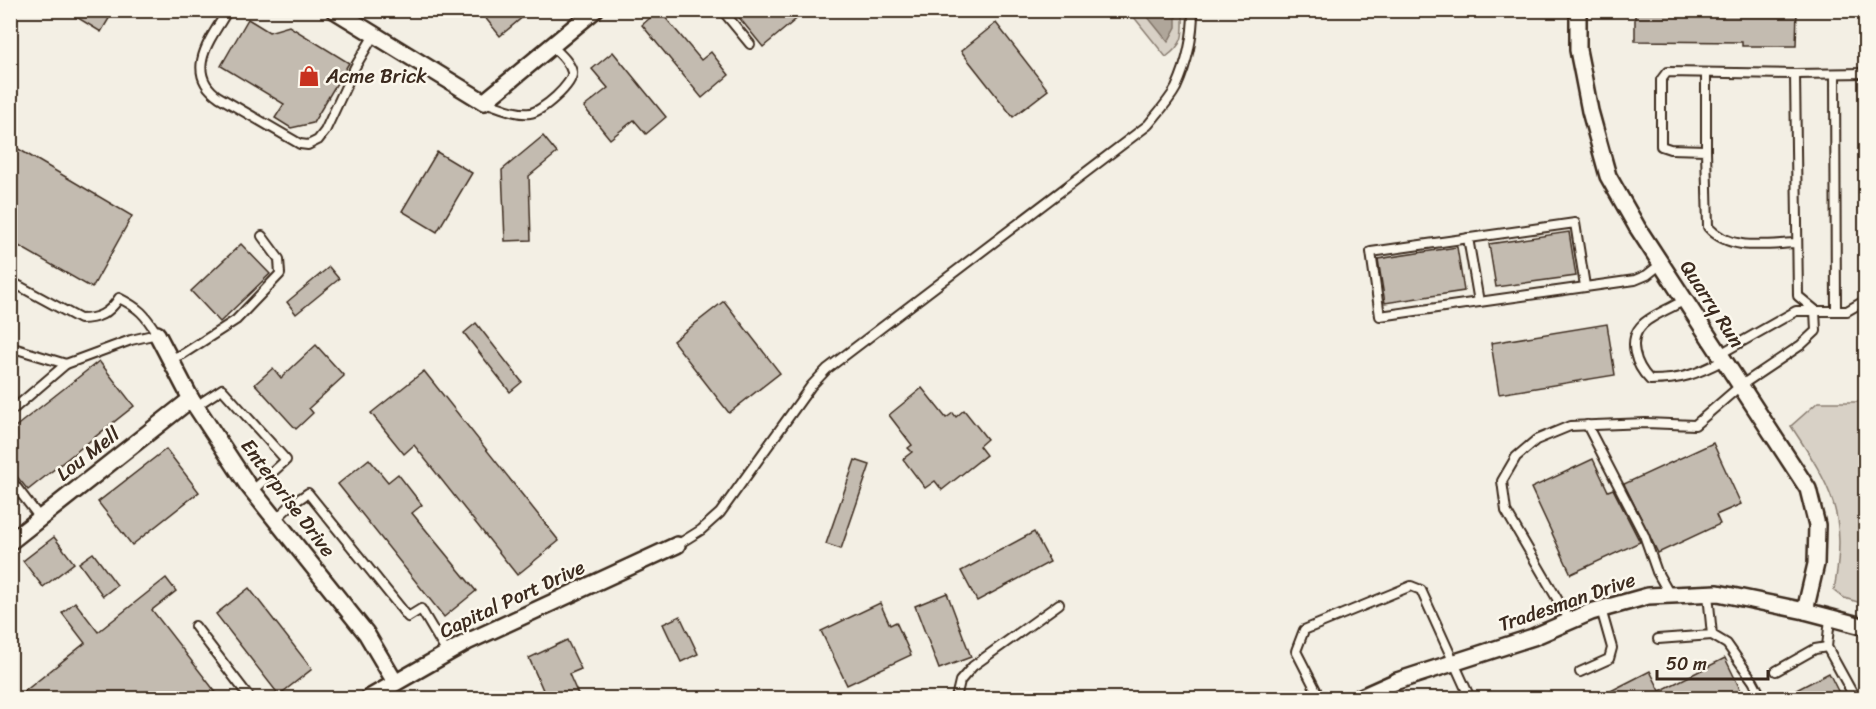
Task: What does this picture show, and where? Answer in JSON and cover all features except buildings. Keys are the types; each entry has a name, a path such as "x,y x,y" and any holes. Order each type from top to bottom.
{"street":[{"path":"334,10 484,102 595,10"},
{"name":"Quarry Run","path":"1578,10 1578,50 1584,84 1608,176 1637,227 1808,489 1817,525 1817,544 1816,564 1805,611"},
{"name":"Enterprise Drive","path":"157,334 194,402 252,491 366,633 395,682"},
{"name":"Lou Mell","path":"10,542 194,402"},
{"name":"Capital Port Drive","path":"369,699 467,642 676,545"},
{"name":"Tradesman Drive","path":"1359,699 1397,681 1533,637 1601,609 1648,596 1718,594 1805,611 1866,627"}],"lane":[{"path":"228,10 202,56 201,66 205,83 219,97 300,144 309,145 318,141 325,131 354,67 374,35"},
{"path":"722,10 750,44"},
{"path":"676,545 701,530 720,513 811,386 828,369 1148,125 1175,90 1186,62 1193,24 1193,10"},
{"path":"484,102 531,113 562,91 572,77 569,65 552,46"},
{"path":"1706,150 1670,149 1661,146 1661,80 1667,72 1866,74"},
{"path":"1706,73 1708,227 1724,240 1739,244 1797,243"},
{"path":"1570,621 1506,511 1502,481 1516,457 1536,440 1570,426 1695,424 1740,386 1802,345 1816,331 1815,310 1798,296 1795,74"},
{"path":"1835,74 1836,310"},
{"path":"1585,286 1575,223 1371,252 1380,316 1635,280 1647,275 1661,264"},
{"path":"170,359 183,354 236,320 280,274 279,259 262,236"},
{"path":"1468,238 1479,302"},
{"path":"10,281 80,319 92,319 105,314 114,307 119,298 137,307 147,317 157,334 131,340 66,364 10,412"},
{"path":"1684,300 1642,325 1636,335 1635,357 1643,374 1650,380 1668,380 1697,374 1796,311 1847,311 1866,300"},
{"path":"11,348 66,364"},
{"path":"194,402 222,389 286,460 252,491"},
{"path":"1587,425 1644,534 1657,572 1670,595"},
{"path":"10,479 40,518"},
{"path":"276,520 292,504 309,493 408,616 421,609 447,653"},
{"path":"1320,699 1296,651 1304,630 1410,586 1421,591 1470,699"},
{"path":"1708,594 1712,635"},
{"path":"956,699 960,681 973,666 1059,604"},
{"path":"1580,672 1609,659 1612,648 1601,609"},
{"path":"1830,618 1827,647 1855,699"},
{"path":"195,626 250,699"},
{"path":"1658,639 1712,635 1727,644 1762,699"},
{"path":"1776,670 1815,649 1827,647"}],"shaded area":[{"path":"1129,11 1183,11 1183,32 1177,47 1166,57"},
{"path":"1143,11 1176,11 1176,27 1168,42"},
{"path":"1818,402 1865,402 1865,604 1844,598 1834,590 1839,541 1833,503 1817,467 1791,426"}],"place":[{"name":"Acme Brick","path":"309,76"}]}
